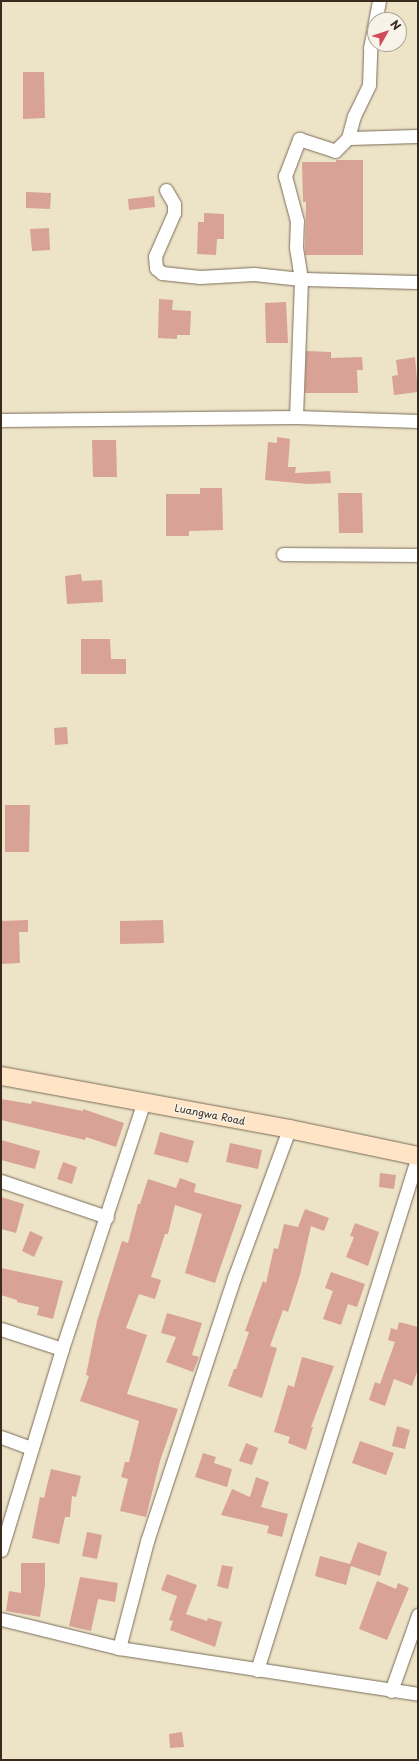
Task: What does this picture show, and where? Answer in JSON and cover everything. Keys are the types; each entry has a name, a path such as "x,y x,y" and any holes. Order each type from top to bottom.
{"street":[{"path":"296,417 301,279 296,247 297,221 285,176 299,140 335,151 348,138 354,116 369,85 370,48 379,1"},
{"path":"348,138 418,136"},
{"path":"166,190 174,204 174,213 155,256 156,268 162,273 200,277 254,274 301,279 418,282"},
{"path":"1,420 296,417 418,420"},
{"path":"282,554 418,555"},
{"name":"Luangwa Road","path":"1,1076 144,1101 418,1156"},
{"path":"1,1550 62,1349 107,1217 144,1101"},
{"path":"119,1648 147,1541 234,1278 289,1129"},
{"path":"257,1670 418,1156"},
{"path":"1,1181 107,1217"},
{"path":"1,1329 62,1349"},
{"path":"1,1437 32,1448"},
{"path":"391,1691 418,1615"},
{"path":"1,1619 119,1648 418,1694"}],"building":[{"path":"23,72 44,72 45,118 23,119"},
{"path":"336,160 363,160 363,255 305,255 306,202 303,202 302,162 336,162"},
{"path":"26,192 51,193 50,209 26,208"},
{"path":"154,196 155,207 129,210 128,199"},
{"path":"204,213 224,214 224,239 217,239 216,255 197,254 198,222 204,222"},
{"path":"49,228 50,250 32,251 30,229"},
{"path":"159,299 173,300 172,310 191,311 190,335 177,335 177,339 158,338"},
{"path":"286,302 288,343 266,343 265,303"},
{"path":"306,351 331,352 331,358 362,357 363,370 357,370 358,393 305,393"},
{"path":"415,357 418,392 394,395 392,376 398,375 396,360"},
{"path":"277,437 290,439 288,467 296,467 295,473 330,471 331,483 308,484 265,480 268,442 277,443"},
{"path":"92,440 116,440 117,477 93,477"},
{"path":"200,488 222,488 223,530 189,531 189,536 166,536 166,494 200,494"},
{"path":"338,493 362,493 363,533 339,533"},
{"path":"81,574 82,581 102,580 103,602 67,604 65,576"},
{"path":"81,639 110,639 111,659 126,659 126,674 81,674"},
{"path":"67,727 68,744 55,745 54,728"},
{"path":"5,805 30,805 29,852 5,852"},
{"path":"28,920 28,932 19,932 20,963 1,964 1,921"},
{"path":"163,920 164,943 120,944 120,921"},
{"path":"1,1099 31,1104 32,1101 83,1111 83,1109 124,1123 116,1147 86,1137 85,1140 1,1120"},
{"path":"160,1132 194,1141 188,1163 154,1154"},
{"path":"1,1140 40,1151 35,1169 1,1160"},
{"path":"230,1143 262,1150 258,1169 226,1162"},
{"path":"63,1162 77,1167 72,1184 57,1179"},
{"path":"380,1173 396,1175 394,1189 379,1187"},
{"path":"180,1178 196,1184 194,1192 242,1205 215,1283 185,1273 202,1214 175,1205 168,1234 165,1234 151,1277 161,1280 155,1299 139,1294 126,1328 147,1335 127,1394 178,1409 160,1461 146,1517 120,1511 128,1479 121,1477 125,1462 129,1462 139,1421 80,1401 89,1376 86,1375 97,1321 122,1241 128,1243 138,1204 140,1204 148,1179 176,1188"},
{"path":"1,1197 24,1204 16,1233 1,1229"},
{"path":"305,1209 329,1218 324,1231 311,1226 300,1275 288,1312 283,1310 270,1346 277,1348 262,1398 228,1386 234,1369 236,1369 249,1332 245,1331 263,1281 266,1283 274,1248 278,1249 284,1224 298,1227"},
{"path":"355,1223 379,1232 368,1266 346,1257 354,1237 350,1236"},
{"path":"30,1231 43,1237 34,1257 22,1251"},
{"path":"1,1268 63,1281 53,1319 37,1315 39,1307 17,1302 17,1300 1,1295"},
{"path":"331,1272 365,1284 357,1307 348,1304 341,1325 323,1319 333,1291 325,1288"},
{"path":"167,1313 202,1323 192,1355 199,1357 193,1372 166,1362 176,1337 161,1333"},
{"path":"399,1322 418,1327 418,1369 412,1386 394,1379 385,1406 369,1400 375,1382 380,1384 395,1342 388,1340 391,1328 397,1330"},
{"path":"302,1357 334,1366 311,1427 313,1427 306,1450 288,1443 290,1437 274,1432 288,1385 294,1387"},
{"path":"397,1426 410,1430 405,1449 392,1446"},
{"path":"360,1441 394,1453 386,1475 352,1463"},
{"path":"246,1443 258,1448 252,1465 239,1461"},
{"path":"203,1453 216,1457 214,1463 232,1469 227,1487 195,1477"},
{"path":"51,1469 81,1476 76,1497 72,1496 70,1517 65,1517 59,1544 32,1538 40,1497 44,1498"},
{"path":"256,1477 269,1482 261,1507 288,1514 282,1537 267,1533 269,1526 221,1515 232,1489 250,1497"},
{"path":"87,1532 102,1535 97,1559 82,1556"},
{"path":"358,1542 387,1552 380,1576 351,1566 346,1585 315,1576 320,1556 350,1564"},
{"path":"21,1563 45,1563 45,1585 40,1617 6,1611 9,1591 21,1593"},
{"path":"222,1565 233,1567 228,1589 217,1586"},
{"path":"167,1574 197,1585 186,1614 207,1621 208,1618 222,1622 215,1647 170,1630 173,1621 169,1620 177,1596 161,1590"},
{"path":"80,1577 118,1583 115,1602 98,1599 91,1631 69,1626"},
{"path":"377,1581 396,1589 398,1583 409,1588 387,1640 359,1629"},
{"path":"182,1732 184,1747 170,1748 169,1734"}]}
